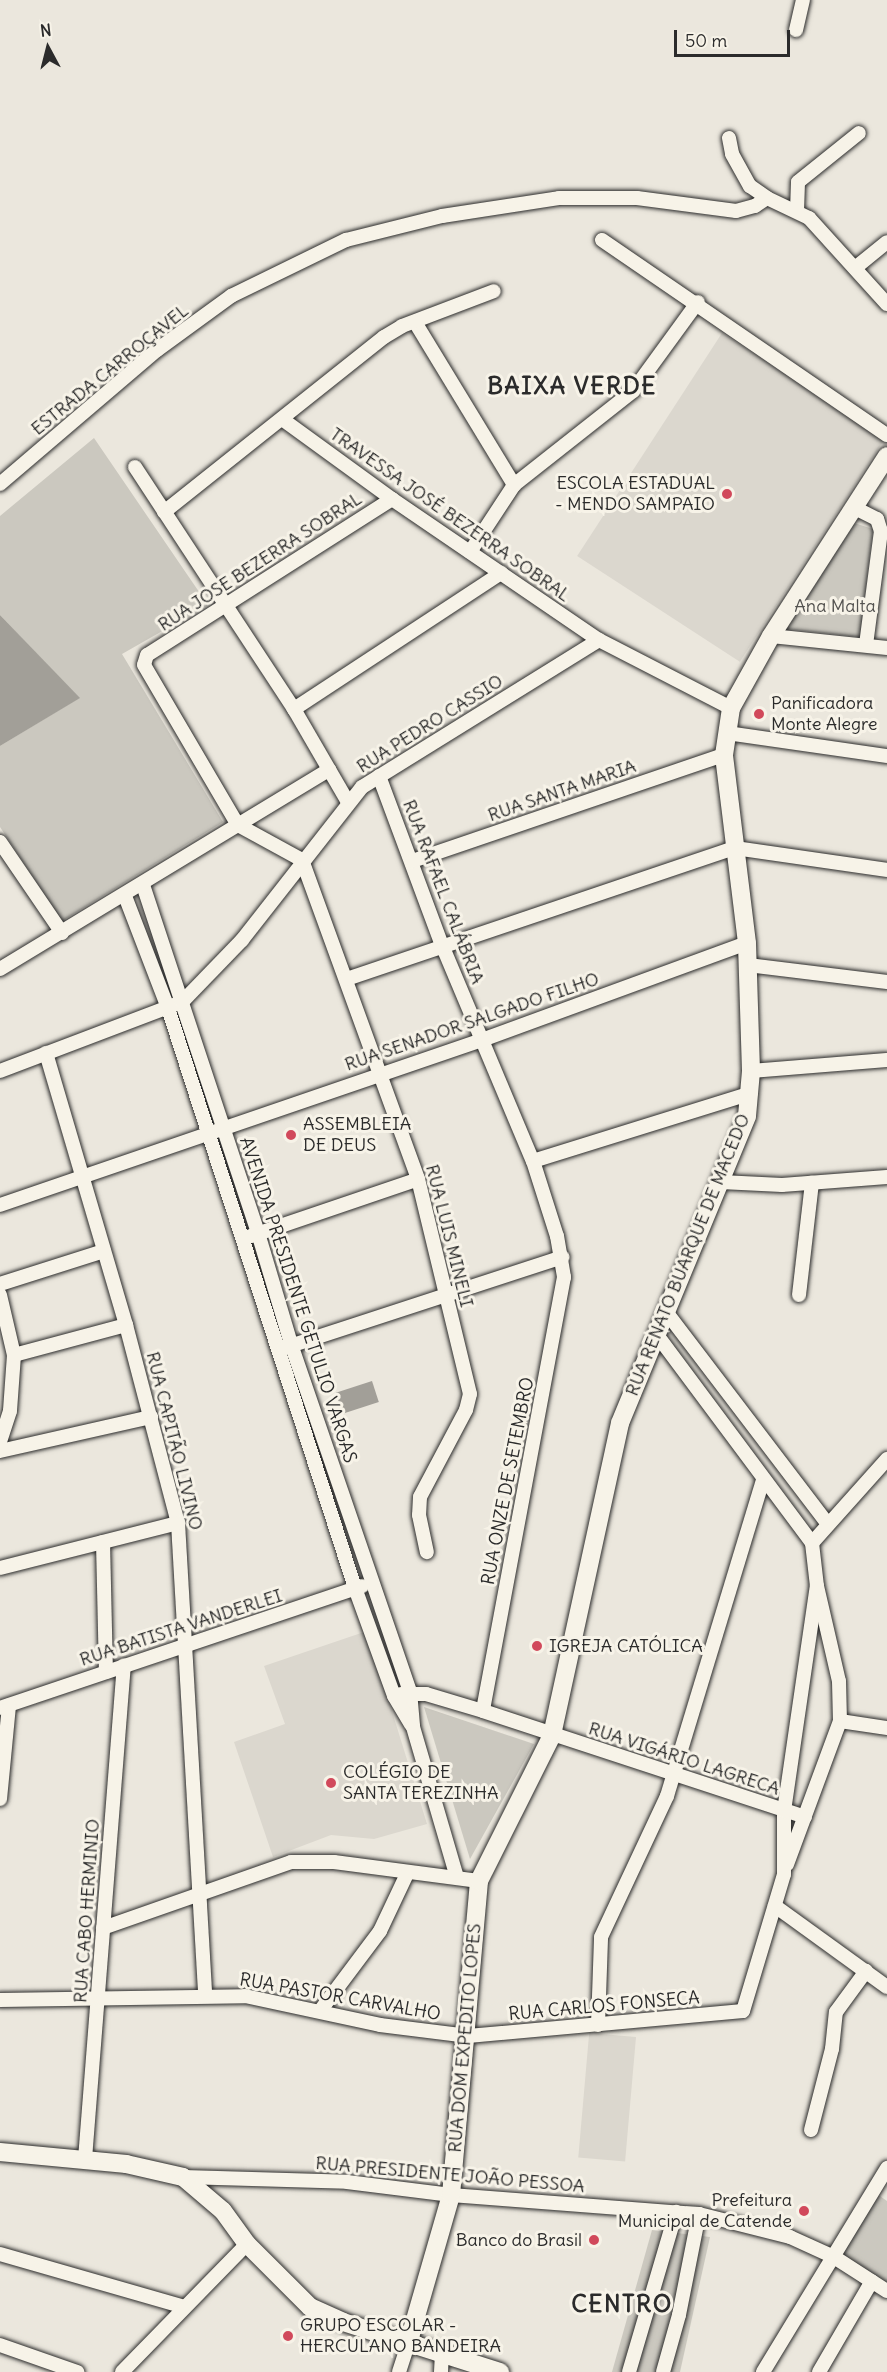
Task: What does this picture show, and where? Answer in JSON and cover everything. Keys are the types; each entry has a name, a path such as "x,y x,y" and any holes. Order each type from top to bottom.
{"street":[{"path":"796,30 803,0"},
{"path":"797,211 798,182 859,132"},
{"path":"729,138 743,177 767,198 797,211 831,238 887,304"},
{"name":"ESTRADA CARROÇAVEL","path":"0,484 157,350 231,296 346,240 442,216 559,198 637,198 736,211 755,207 767,198"},
{"path":"602,240 698,302 887,435"},
{"path":"855,268 887,242"},
{"path":"164,512 384,337 415,322 495,291"},
{"path":"470,552 514,485 633,391 698,302"},
{"path":"415,322 514,485"},
{"name":"TRAVESSA JOSÉ BEZERRA SOBRAL","path":"282,419 392,499 599,640"},
{"name":"RUA RENATO BUARQUE DE MACEDO","path":"479,1881 552,1735 620,1423 747,1116 751,1093 751,1071 747,943 724,755 731,708 771,636 887,456"},
{"path":"135,467 294,709 348,802"},
{"name":"RUA JOSE BEZERRA SOBRAL","path":"238,825 146,672 147,655 392,499"},
{"path":"855,508 878,519 881,531 866,645"},
{"path":"294,709 501,573"},
{"path":"771,636 887,648"},
{"path":"599,640 731,708"},
{"name":"RUA PEDRO CASSIO","path":"182,1002 242,940 348,802 379,776 599,640"},
{"path":"727,733 887,756"},
{"name":"RUA SANTA MARIA","path":"412,861 724,755"},
{"path":"0,969 125,896 329,770"},
{"name":"RUA RAFAEL CALÁBRIA","path":"379,776 442,945 533,1161 562,1257"},
{"path":"238,825 302,860"},
{"path":"0,842 62,933"},
{"path":"347,979 442,945 735,848 887,870"},
{"name":"RUA LUIS MINELI","path":"302,860 418,1179 470,1394 462,1417 420,1497 419,1515 427,1552"},
{"name":"AVENIDA PRESIDENTE GETULIO VARGAS","path":"143,885 258,1233 292,1347 410,1691 413,1727 457,1877"},
{"name":"AVENIDA PRESIDENTE GETULIO VARGAS","path":"125,896 168,1008 243,1239 276,1350 355,1588 394,1696 413,1727"},
{"name":"RUA SENADOR SALGADO FILHO","path":"0,1205 82,1174 482,1040 747,943"},
{"path":"748,965 887,982"},
{"path":"0,1071 182,1002"},
{"name":"RUA CAPITÃO LIVINO","path":"46,1053 152,1417 178,1523 198,1893 206,1994"},
{"path":"751,1071 887,1060"},
{"path":"533,1161 751,1093"},
{"path":"721,1182 812,1183 887,1177"},
{"path":"243,1239 418,1179"},
{"path":"799,1295 812,1183"},
{"path":"0,1284 104,1251"},
{"path":"276,1350 292,1347 562,1257"},
{"name":"RUA ONZE DE SETEMBRO","path":"483,1711 564,1277 562,1257"},
{"path":"0,1295 14,1355 10,1410 0,1441"},
{"path":"667,1313 828,1524"},
{"path":"14,1355 126,1325"},
{"path":"657,1335 812,1543 817,1586 839,1681 840,1721 783,1874 775,1906 887,1987"},
{"path":"0,1451 152,1417"},
{"path":"812,1543 887,1459"},
{"path":"598,2025 602,1937 675,1774 763,1480"},
{"path":"0,1568 178,1523"},
{"path":"103,1542 106,1672"},
{"name":"RUA BATISTA VANDERLEI","path":"4,1707 124,1666 186,1648 373,1582"},
{"path":"783,1874 784,1811 817,1586"},
{"name":"RUA CABO HERMINIO","path":"85,2158 124,1666"},
{"path":"394,1696 410,1691"},
{"name":"RUA VIGÁRIO LAGRECA","path":"410,1691 483,1711 805,1817"},
{"path":"0,1799 4,1707"},
{"path":"840,1721 887,1728"},
{"path":"103,1928 275,1866 307,1860 479,1881"},
{"path":"320,2011 380,1931 407,1874"},
{"name":"RUA DOM EXPEDITO LOPES","path":"408,2344 451,2195 468,2036 479,1881"},
{"name":"RUA CARLOS FONSECA","path":"468,2036 743,2011 775,1906"},
{"path":"811,2130 832,2049 836,2013 866,1971"},
{"name":"RUA PASTOR CARVALHO","path":"0,2000 206,1994 272,1999 380,2025 468,2036"},
{"path":"0,2152 85,2158 183,2177 223,2211 248,2244 310,2307 408,2344 441,2363 500,2372"},
{"path":"763,2372 834,2257 881,2189 887,2168"},
{"name":"RUA PRESIDENTE JOÃO PESSOA","path":"183,2177 347,2182 451,2195 699,2214 776,2233 834,2257 887,2291"},
{"path":"629,2372 676,2212"},
{"path":"663,2372 679,2315 699,2214"},
{"path":"122,2372 248,2244"},
{"path":"0,2254 185,2307"},
{"path":"819,2372 872,2281"},
{"path":"399,2372 408,2344"},
{"path":"0,2345 77,2372"}],"shaded area":[{"name":"ESCOLA ESTADUAL - MENDO SAMPAIO","path":"722,333 885,439 740,662 577,556"},
{"path":"0,615 80,698 0,746"},
{"path":"372,1381 379,1402 343,1414 336,1393"},
{"name":"COLÉGIO DE SANTA TEREZINHA","path":"367,1631 427,1824 374,1839 331,1835 273,1857 234,1742 285,1724 264,1666"},
{"path":"589,2033 636,2037 625,2162 578,2157"}],"green space":[{"path":"94,438 208,605 122,654 223,822 62,921 0,827 0,746 79,698 0,615 0,516"},
{"name":"Ana Malta","path":"854,523 873,529 860,637 787,629"},
{"path":"424,1707 534,1744 470,1859"},
{"path":"877,2194 887,2201 887,2285 840,2255"},
{"path":"652,2230 710,2237 680,2372 612,2372"}],"place":[{"name":"ESCOLA ESTADUAL - MENDO SAMPAIO","path":"727,494"},
{"name":"Panificadora Monte Alegre","path":"759,714"},
{"name":"ASSEMBLEIA DE DEUS","path":"291,1135"},
{"name":"IGREJA CATÓLICA","path":"537,1646"},
{"name":"COLÉGIO DE SANTA TEREZINHA","path":"331,1783"},
{"name":"Prefeitura Municipal de Catende","path":"804,2211"},
{"name":"Banco do Brasil","path":"594,2240"},
{"name":"GRUPO ESCOLAR - HERCULANO BANDEIRA","path":"288,2336"}],"district":[{"name":"BAIXA VERDE","path":"572,386"},
{"name":"CENTRO","path":"622,2304"}]}
